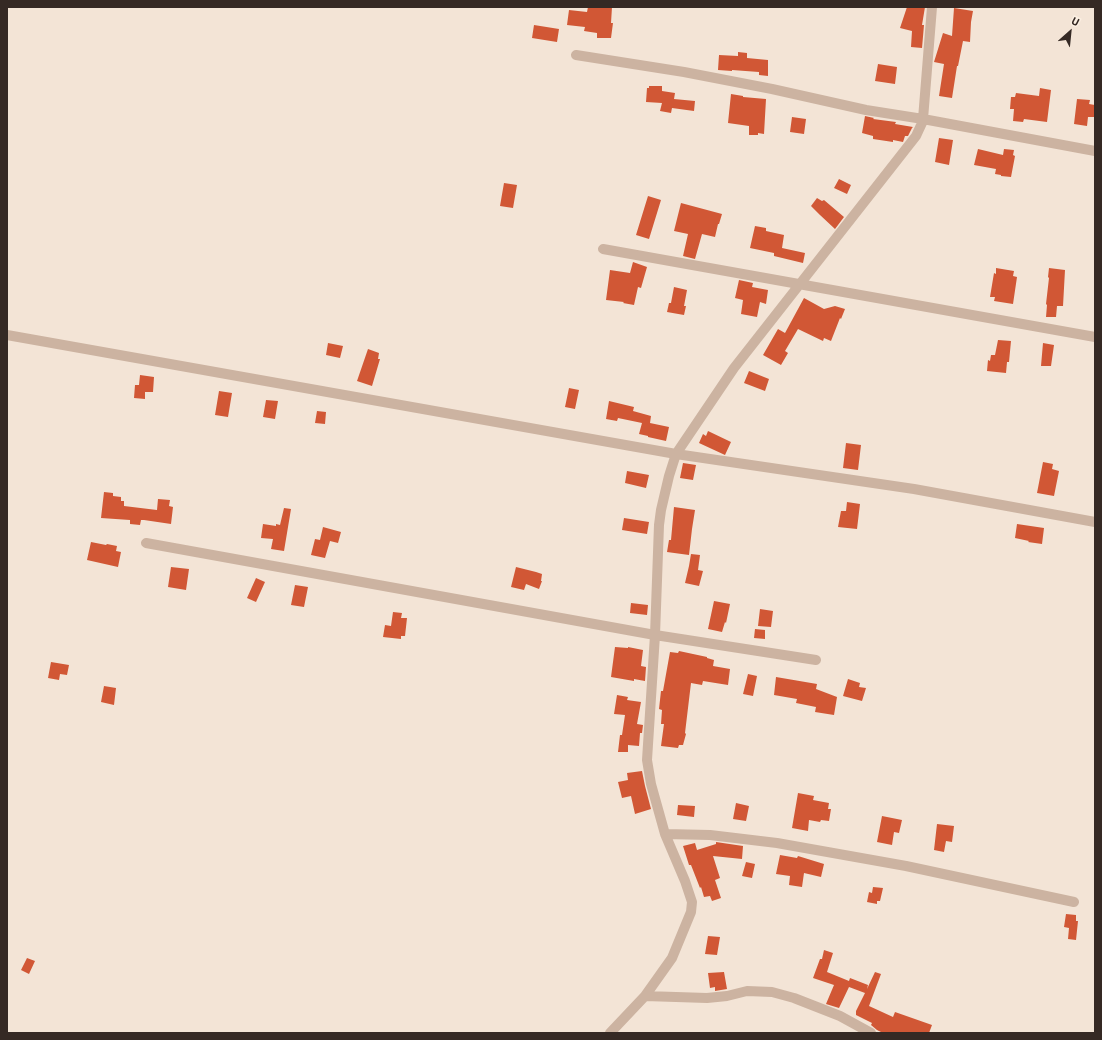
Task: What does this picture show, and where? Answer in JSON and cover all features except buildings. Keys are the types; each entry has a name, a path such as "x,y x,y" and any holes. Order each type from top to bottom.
{"street":[{"path":"610,1033 645,996 672,958 691,912 692,902 665,834 651,784 647,760 655,635 659,525 667,483 676,454 734,368 916,136 922,123 932,7"},
{"path":"576,55 684,72 772,89 866,110 1095,151"},
{"path":"603,248 1095,337"},
{"path":"7,335 676,454 914,489 1095,522"},
{"path":"146,543 655,635 816,660"},
{"path":"665,834 710,835 777,843 906,866 1074,902"},
{"path":"645,996 707,998 727,996 747,991 772,992 794,998 840,1016 871,1033"}]}
